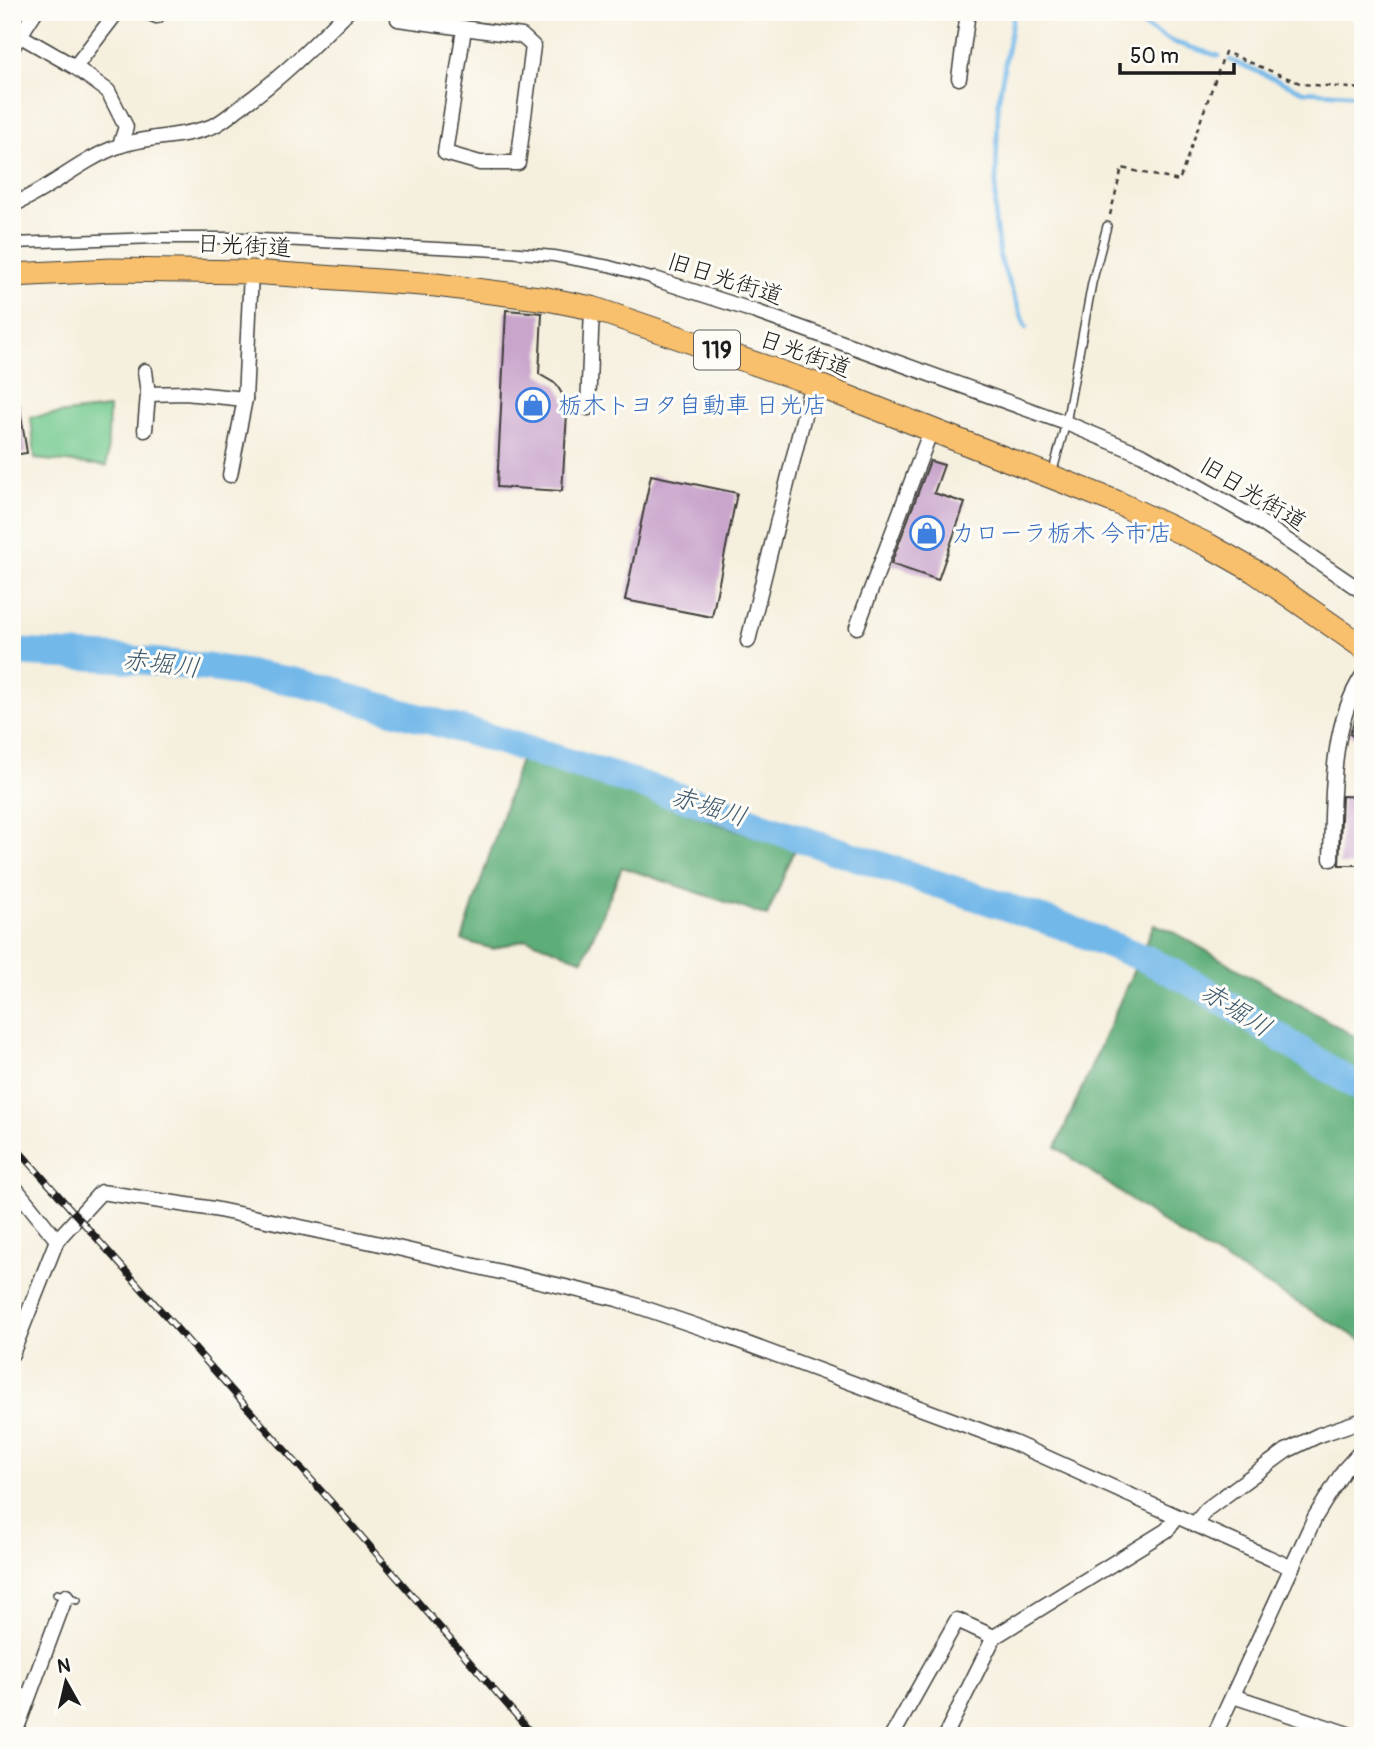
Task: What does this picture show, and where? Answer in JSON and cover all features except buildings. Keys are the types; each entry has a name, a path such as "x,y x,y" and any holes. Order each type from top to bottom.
{"highway":[{"name":"日光街道","path":"12,275 135,270 251,272 436,285 547,299 592,309 812,383 1116,502 1208,545 1282,589 1363,647"}],"street":[{"path":"12,48 16,33 35,12"},
{"path":"75,68 117,12"},
{"path":"147,12 157,16 158,12"},
{"path":"12,205 36,195 79,165 120,145 173,137 215,125 301,58 347,12"},
{"path":"398,12 398,19 522,36 533,46 518,163 480,163 445,153 464,29"},
{"path":"959,78 968,12"},
{"path":"16,33 108,91 126,127 120,145"},
{"name":"旧日光街道","path":"12,243 243,238 497,251 554,256 609,266 748,309 1066,423 1143,455 1254,518 1363,592"},
{"path":"230,475 245,399 251,272"},
{"path":"588,408 592,309"},
{"path":"145,371 148,394 145,430"},
{"path":"748,640 812,383"},
{"path":"148,394 185,393 245,399"},
{"path":"857,627 931,430"},
{"path":"1331,859 1338,748 1348,705 1363,675"},
{"path":"12,1184 57,1240"},
{"path":"12,1354 57,1240 101,1192 214,1209 617,1298 1014,1443 1292,1568"},
{"path":"1194,1525 1207,1509 1286,1451 1319,1435 1363,1420"},
{"path":"1214,1736 1331,1488 1363,1449"},
{"path":"945,1736 994,1637 1167,1530 1176,1517"},
{"path":"13,1736 67,1597"},
{"path":"892,1736 957,1620 994,1637"},
{"path":"1233,1696 1354,1736"}],"lane":[{"path":"1051,477 1066,423 1092,283 1107,226"}],"path":[{"path":"1107,226 1122,168 1179,181 1226,52 1303,84 1363,89"}],"green space":[{"path":"109,408 107,466 35,459 31,417"},
{"path":"520,760 616,788 795,850 767,916 622,867 583,960 527,939 493,949 462,940"},
{"path":"1154,924 1172,931 1363,1041 1363,1341 1179,1234 1056,1147"}],"waterway":[{"path":"1014,12 998,103 995,221 1000,259 1026,328"},
{"path":"1117,12 1173,42 1219,56"},
{"path":"1230,60 1303,91 1363,95"},
{"name":"赤堀川","path":"12,652 118,658 219,669 337,691 344,696 494,739 735,814 763,826 1063,926 1148,960 1200,987 1363,1090"}],"railway":[{"path":"12,1143 349,1522 534,1736"}],"place":[{"name":"栃木トヨタ自動車 日光店","path":"533,405"},
{"name":"カローラ栃木 今市店","path":"927,533"}]}
